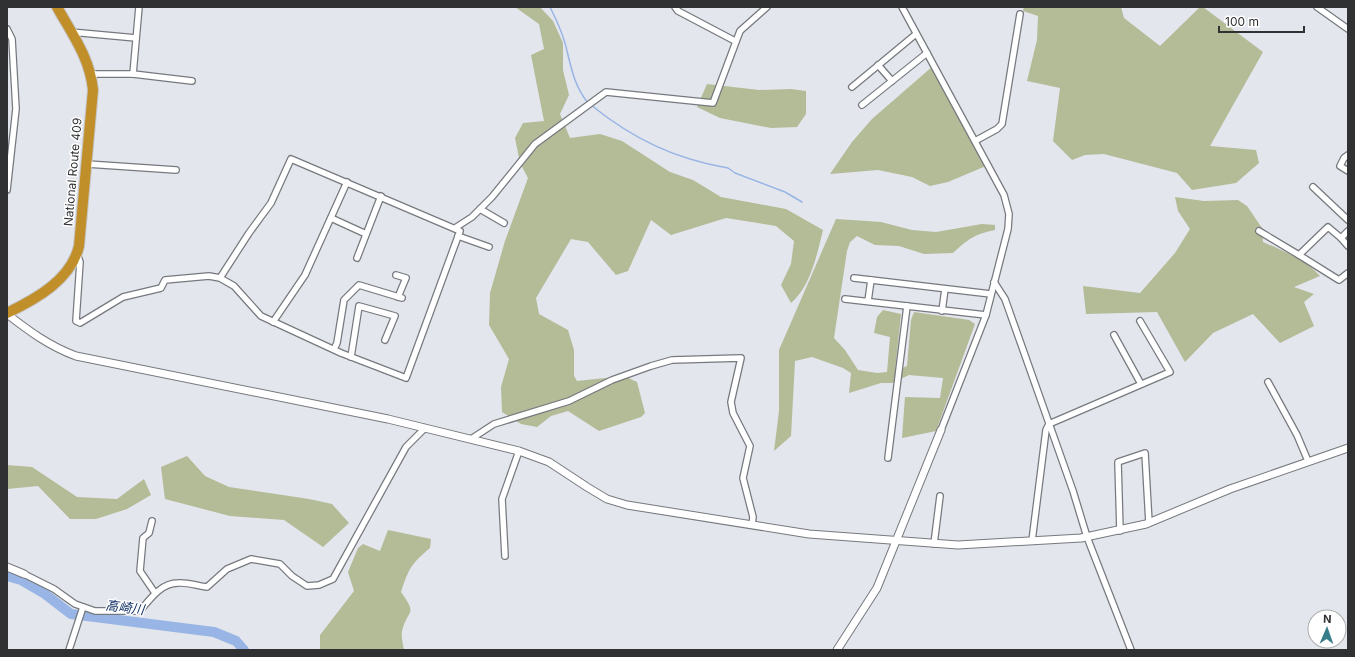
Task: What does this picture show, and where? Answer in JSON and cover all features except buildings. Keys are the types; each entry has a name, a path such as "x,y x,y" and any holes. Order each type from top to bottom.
{"highway":[{"name":"National Route 409","path":"7,313 47,290 66,271 77,254 87,164 93,90 92,74 87,60 57,7"}],"street":[{"path":"133,74 139,7"},
{"path":"675,7 678,11 735,41"},
{"path":"455,228 472,217 480,209 512,175 535,144 606,92 713,103 740,31 767,7"},
{"path":"837,650 876,588 896,541 986,315 1008,230 1008,210 1004,195 902,7"},
{"path":"1317,7 1348,29"},
{"path":"975,142 997,129 1002,124 1020,14"},
{"path":"7,29 12,39 16,109 10,146 7,190"},
{"path":"71,32 136,38"},
{"path":"852,87 916,34"},
{"path":"862,105 927,53"},
{"path":"878,65 892,81"},
{"path":"92,74 133,74 192,81"},
{"path":"1348,155 1344,158 1340,166 1348,171"},
{"path":"77,254 80,262 76,321 80,323 123,297 161,288 165,280 209,276 220,278 234,286 261,316 334,350 406,378 460,231 381,196 291,159 270,203 220,278"},
{"path":"87,164 176,170"},
{"path":"273,322 305,275 347,182"},
{"path":"1313,187 1348,220"},
{"path":"357,258 381,196"},
{"path":"480,209 504,223"},
{"path":"331,218 366,234"},
{"path":"1299,255 1328,226 1348,246"},
{"path":"1259,231 1339,280 1348,273"},
{"path":"1341,238 1348,231"},
{"path":"458,236 489,247"},
{"path":"334,350 337,343 344,300 359,285 400,297 406,278 396,275"},
{"path":"854,278 991,294"},
{"path":"868,301 870,280"},
{"path":"994,282 1005,299 1073,491 1087,537 1131,650"},
{"path":"942,310 945,288"},
{"path":"845,299 986,315"},
{"path":"351,357 359,306 395,316 385,340"},
{"path":"888,458 907,306"},
{"path":"7,313 29,331 49,344 76,356 425,428 519,451 549,462 607,499 622,504 809,534 934,544 979,545 1087,537 1120,531 1149,523 1230,489 1348,448"},
{"path":"1032,541 1046,430 1049,424 1170,372 1140,321"},
{"path":"1114,335 1141,384"},
{"path":"472,439 494,424 569,401 612,380 651,366 672,360 741,358 731,402 732,413 750,446 743,478 753,517 752,525"},
{"path":"1268,382 1297,435 1308,461"},
{"path":"7,567 54,588 70,601 95,611 140,611 155,594 177,583 207,586 227,569 251,559 275,562 280,564 292,576 307,586 319,586 333,579 406,447 425,428"},
{"path":"505,556 502,499 519,451"},
{"path":"1120,531 1118,462 1145,454 1149,523"},
{"path":"934,544 940,496"},
{"path":"152,521 149,532 143,538 140,571 155,594"},
{"path":"69,650 83,607"}],"green space":[{"path":"515,7 540,7 553,21 563,43 563,70 569,95 560,114 570,138 600,134 622,141 670,172 693,180 721,197 786,209 823,230 816,259 808,279 804,288 791,303 781,285 791,264 794,241 776,226 726,218 671,235 651,220 628,271 616,275 588,242 571,239 536,298 539,314 568,330 574,350 574,376 577,381 624,376 637,382 645,413 641,417 599,431 568,411 551,416 537,427 521,424 502,412 501,387 509,359 489,325 490,293 505,241 528,178 520,163 515,138 523,123 544,121 531,55 544,49 539,24"},
{"path":"1024,7 1121,7 1124,18 1160,46 1200,7 1203,7 1263,52 1210,146 1256,150 1259,163 1236,183 1192,190 1177,173 1104,154 1085,155 1072,160 1053,141 1060,88 1027,81 1037,40 1038,16 1023,11"},
{"path":"933,66 986,166 948,182 930,186 912,177 878,170 830,174 852,142 872,119"},
{"path":"707,84 759,90 791,89 806,91 806,114 797,127 771,128 720,118 697,107"},
{"path":"1175,197 1204,201 1238,200 1247,206 1262,228 1263,242 1301,260 1320,276 1294,287 1314,294 1304,302 1314,326 1280,343 1253,314 1213,333 1185,362 1157,312 1086,314 1083,286 1140,293 1175,253 1190,229 1178,211"},
{"path":"836,219 881,222 912,230 936,232 982,224 995,225 995,230 982,233 972,238 953,253 924,254 899,246 875,245 857,236 850,242 847,251 834,338 845,350 858,370 877,373 887,372 890,337 874,333 877,317 883,310 901,314 895,371 907,366 911,320 914,312 969,320 975,324 936,431 902,438 905,397 940,398 943,378 909,375 892,383 881,383 849,393 851,373 843,368 812,357 795,361 791,436 774,451 779,411 779,350"},
{"path":"187,456 205,476 229,487 332,504 349,523 323,547 284,520 230,516 165,499 161,467"},
{"path":"7,465 32,467 77,497 117,499 144,479 151,495 127,509 96,519 70,519 38,486 7,489"},
{"path":"388,530 431,539 430,548 411,567 401,592 410,609 402,631 404,650 320,650 320,635 354,591 348,572 358,548 363,544 380,551"}],"waterway":[{"path":"550,7 566,45 572,72 577,85 588,103"},
{"path":"591,105 623,128 655,146 690,159 728,168 735,173 785,192 802,202"},
{"name":"高崎川","path":"7,576 21,580 45,594 71,614 214,632 236,641 244,650"}]}
